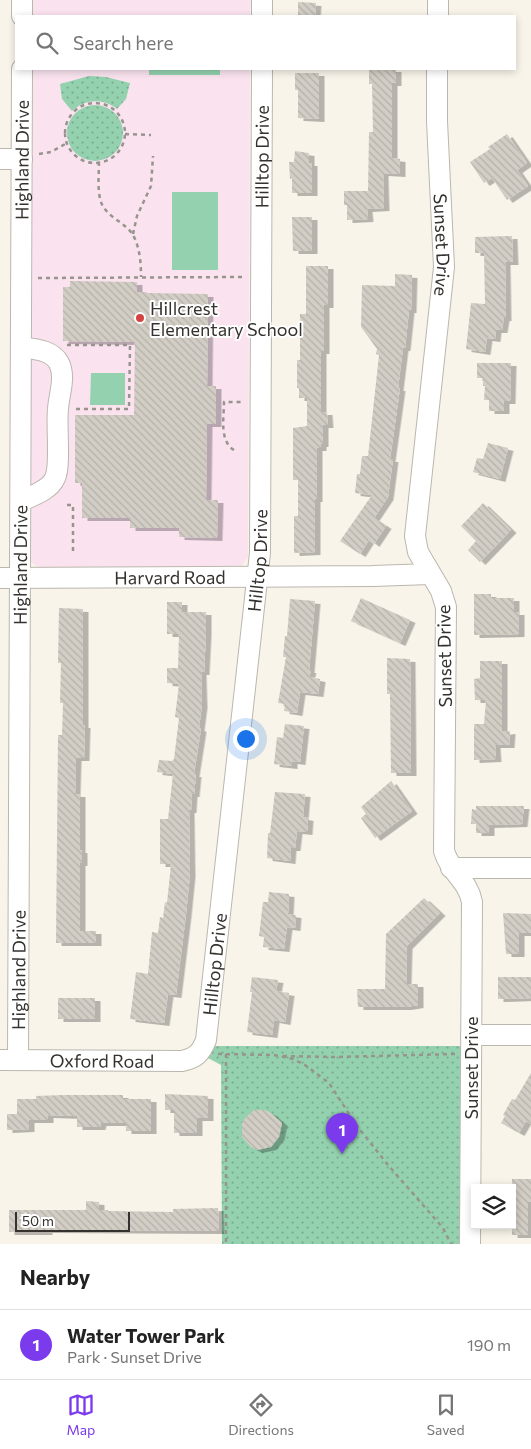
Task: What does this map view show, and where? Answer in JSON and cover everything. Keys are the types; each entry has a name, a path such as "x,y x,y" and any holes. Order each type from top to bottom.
{"street":[{"path":"22,0 22,15"},
{"path":"262,0 262,15"},
{"path":"438,0 438,15"},
{"name":"Highland Drive","path":"9,1060 20,578 22,347 28,156 22,70"},
{"name":"Hilltop Drive","path":"206,1052 260,554 262,70"},
{"name":"Sunset Drive","path":"437,70 437,121 444,267 416,536 418,552 441,591 446,607 444,851 451,868 470,893 472,902 470,1244"},
{"path":"0,159 28,156"},
{"path":"21,501 48,487 55,479 57,469 58,410 62,380 58,362 51,354 40,349 22,347"},
{"name":"Harvard Road","path":"0,578 430,574"},
{"path":"451,868 531,868"},
{"path":"471,1035 531,1035"},
{"name":"Oxford Road","path":"9,1060 182,1061 192,1059 206,1052"}],"path":[{"path":"89,104 100,104 113,109 122,120 124,134 120,149 114,156 99,162 83,161 71,152 67,142 66,122 76,110 89,104"},
{"path":"124,134 152,135"},
{"path":"28,156 51,152 67,142"},
{"path":"141,277 141,258 133,234 136,216 151,186 154,156"},
{"path":"99,162 99,195 101,203 108,213 133,234"},
{"path":"32,278 242,277"},
{"path":"62,345 130,344 129,409 68,409"},
{"path":"234,450 226,442 224,436 224,402 241,402"},
{"path":"67,505 73,505 72,554"},
{"path":"206,1052 336,1057 460,1054"},
{"path":"226,1054 226,1244"},
{"path":"274,1055 293,1059 305,1065 329,1083 357,1126 443,1228 451,1244"}],"shaded area":[{"path":"30,0 251,0 250,15 30,15"},
{"name":"Hillcrest Elementary School","path":"30,70 250,70 248,557 240,567 47,569 39,568 31,562 29,556"}],"green space":[{"path":"149,70 220,70 220,75 149,75"},
{"path":"89,76 106,77 130,83 126,99 117,109 112,105 94,101 83,104 72,111 62,99 60,84"},
{"path":"95,105 110,110 118,118 123,133 118,148 110,156 95,161 80,156 72,148 67,133 72,118 80,110"},
{"path":"172,192 218,192 218,270 172,270"},
{"path":"91,373 125,373 125,405 90,405"},
{"path":"213,1046 462,1046 461,1244 222,1244 221,1065 206,1057"}],"building":[{"path":"298,2 316,3 315,15 298,15"},
{"path":"369,70 396,70 396,83 392,83 392,158 400,159 400,174 383,173 384,208 367,209 368,219 347,220 347,205 344,205 344,191 368,191 369,132 373,132 372,84 369,84"},
{"path":"295,73 319,73 319,119 298,118 298,90 295,90"},
{"path":"507,134 527,163 517,170 528,186 507,200 492,178 484,183 470,162 490,149 488,147"},
{"path":"295,151 309,153 309,163 312,163 312,193 292,193 289,162 294,162"},
{"path":"292,217 312,217 312,251 293,251"},
{"path":"512,236 513,262 505,262 506,318 504,318 502,330 496,330 495,339 487,338 485,352 466,349 471,303 485,304 484,253 475,253 475,237"},
{"path":"306,266 328,266 328,305 324,305 324,351 321,351 321,412 327,412 328,425 323,425 323,444 321,444 321,448 317,448 315,552 294,553 294,516 298,516 298,480 293,480 293,428 307,426 307,398 299,398 299,388 297,388 297,360 300,360 300,314 306,314"},
{"path":"395,274 412,275 411,310 409,310 398,388 400,388 390,459 393,459 388,497 374,518 386,526 374,544 369,540 360,554 340,541 372,495 355,493 357,474 360,474 362,456 368,456 379,355 376,354 377,349 361,327 362,285 395,286"},
{"path":"70,281 137,282 137,292 208,294 207,386 216,386 216,424 207,424 206,500 218,500 217,538 179,537 179,528 130,528 130,518 82,518 82,483 75,483 75,415 134,415 135,342 63,341 63,287 70,287"},
{"path":"477,363 511,363 510,401 504,401 504,411 489,411 489,400 484,400 485,386 483,386 483,378 477,378"},
{"path":"488,443 508,448 500,479 473,472 477,458 483,459"},
{"path":"483,503 511,530 480,562 468,550 476,541 461,526"},
{"path":"474,594 491,594 491,598 514,598 514,612 519,612 519,634 474,635"},
{"path":"361,598 410,620 400,643 351,621"},
{"path":"290,599 315,601 309,677 320,679 318,694 300,692 297,713 284,711 285,704 278,703 286,657 283,657"},
{"path":"167,602 182,602 182,612 206,612 206,633 204,672 201,672 202,705 199,728 201,729 194,774 196,774 194,794 192,794 191,810 189,810 190,874 186,914 176,995 168,994 164,1023 130,1019 136,972 148,974 152,932 158,933 160,917 163,918 165,902 167,903 171,864 160,864 160,819 168,819 173,774 157,772 159,760 172,761 174,759 179,718 175,717 179,684 167,683 167,668 178,668 179,634 167,634"},
{"path":"59,608 83,609 84,758 76,758 75,794 80,794 80,850 82,850 82,863 80,863 80,931 96,931 96,943 56,943 58,735 62,735 63,703 60,703 61,663 58,663"},
{"path":"387,658 410,659 411,773 391,773 390,694 387,694"},
{"path":"480,661 502,661 502,732 510,731 509,745 495,745 496,759 474,760 474,724 484,724 486,700 475,700 474,679 480,678"},
{"path":"285,724 304,726 300,762 292,761 292,766 274,764 277,737 283,738"},
{"path":"391,781 412,811 375,838 361,818 366,814 361,807"},
{"path":"275,792 305,794 303,817 308,818 307,832 297,831 295,848 291,848 290,861 267,858 268,833 270,833"},
{"path":"476,806 524,806 522,824 489,825 489,833 476,833 476,824 471,824 472,809 476,810"},
{"path":"269,892 289,894 288,914 296,915 295,928 287,927 284,949 263,947 264,937 259,936 263,902 268,902"},
{"path":"424,898 440,913 407,946 406,984 418,984 418,1005 406,1007 358,1007 357,989 385,989 386,934"},
{"path":"503,913 531,914 531,933 519,933 519,954 506,954"},
{"path":"252,977 278,980 276,991 289,993 285,1022 274,1020 272,1035 247,1032"},
{"path":"498,977 531,977 531,998 498,999"},
{"path":"58,998 95,998 95,1019 58,1019"},
{"path":"531,1073 531,1124 526,1121 519,1133 501,1123 505,1116 503,1115 512,1099 515,1100"},
{"path":"165,1094 208,1096 208,1118 197,1118 197,1133 174,1133 174,1110 165,1110"},
{"path":"123,1095 123,1099 151,1099 151,1131 126,1131 126,1123 101,1123 100,1127 77,1127 77,1116 48,1115 48,1120 29,1120 29,1129 7,1130 7,1114 17,1114 17,1099 36,1099 36,1096"},
{"path":"254,1110 265,1110 282,1123 279,1137 271,1147 257,1150 251,1147 242,1137 242,1123"},
{"path":"512,1179 531,1179 531,1202 528,1202 528,1235 512,1235 512,1229 516,1229 516,1184 512,1184"},
{"path":"86,1201 99,1202 99,1210 108,1211 173,1212 173,1209 218,1208 219,1231 47,1230 47,1232 9,1232 9,1210 86,1210"}],"place":[{"name":"Hillcrest Elementary School","path":"140,318"},
{"name":"Water Tower Park","path":"342,1154"}]}
